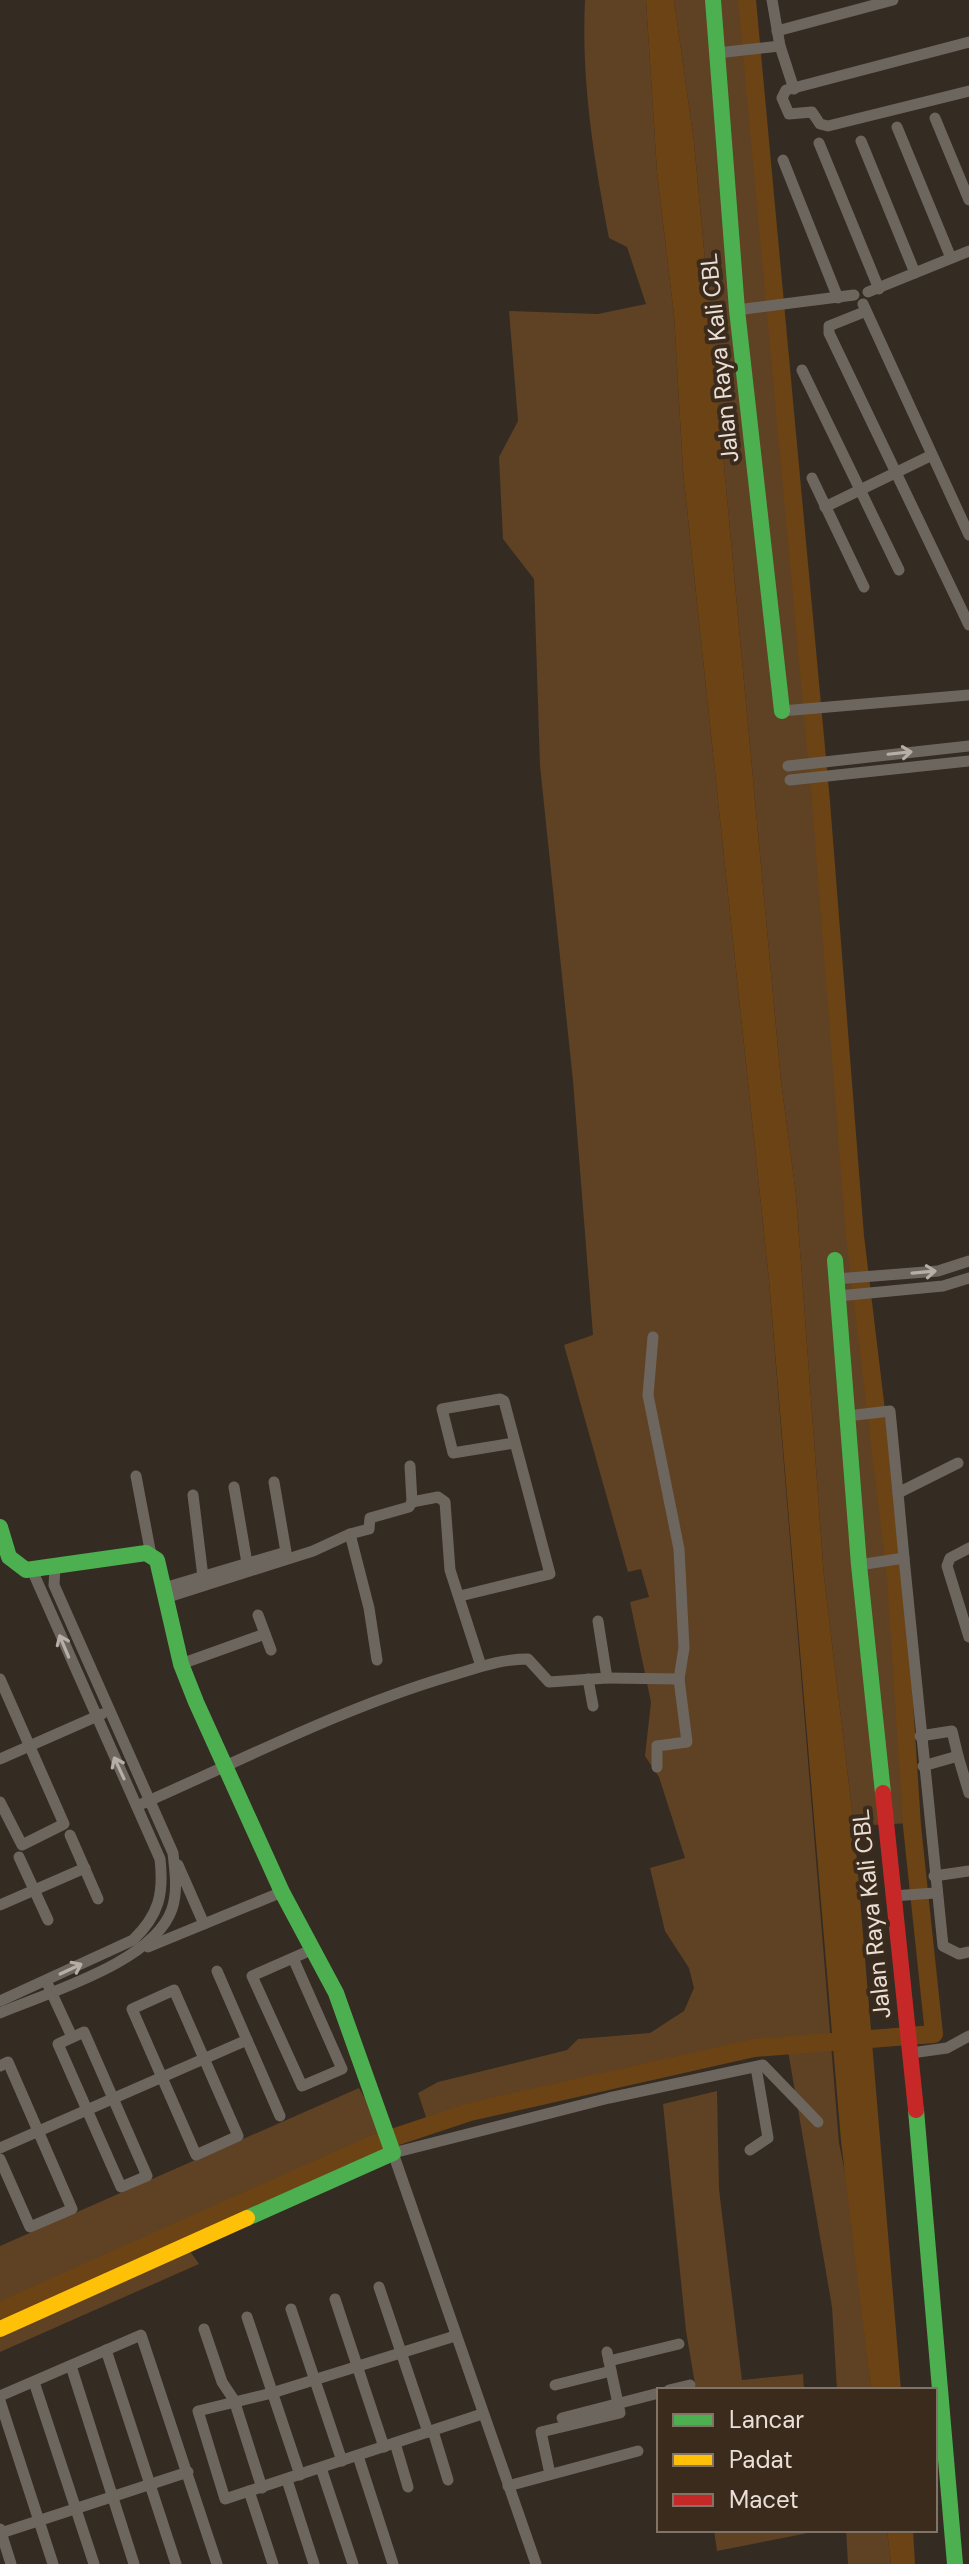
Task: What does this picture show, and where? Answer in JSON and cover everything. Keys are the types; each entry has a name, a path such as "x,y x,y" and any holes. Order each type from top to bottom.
{"main road":[{"name":"Jalan Raya Kali CBL","path":"713,0 737,310 782,711"},
{"name":"Jalan Raya Kali CBL","path":"835,1260 859,1565 892,1896 917,2052 955,2564"},
{"path":"0,1527 12,1562 32,1570 151,1555 159,1564 181,1664 282,1892 336,1993 393,2150 0,2329"}],"street":[{"path":"772,0 780,46 794,89"},
{"path":"777,31 893,0"},
{"path":"969,42 784,91 782,98 788,113 812,112 823,126 969,91"},
{"path":"717,53 780,46"},
{"path":"935,118 969,200"},
{"path":"897,127 951,258"},
{"path":"861,141 915,273"},
{"path":"819,143 874,290 864,308 829,326 828,331 969,625"},
{"path":"783,160 838,298"},
{"path":"737,310 838,298 854,295 861,288 874,290 969,251"},
{"path":"854,295 856,302 864,308 969,535"},
{"path":"802,370 899,570"},
{"path":"825,507 930,456"},
{"path":"812,478 864,587"},
{"path":"782,711 969,695"},
{"path":"788,766 969,746"},
{"path":"790,780 969,761"},
{"path":"837,1288 854,1278 938,1271 969,1261"},
{"path":"837,1288 855,1294 943,1286 969,1278"},
{"path":"653,1337 648,1395 679,1549 684,1648 679,1679 687,1742 657,1746 657,1767"},
{"path":"460,1596 550,1574 502,1399 442,1409 453,1453 514,1443"},
{"path":"847,1416 890,1411 934,1876 933,1893 943,1946 959,1954 969,1952"},
{"path":"898,1493 958,1463"},
{"path":"165,1593 313,1551 350,1534 366,1531 369,1518 409,1507 412,1502 410,1466"},
{"path":"136,1476 151,1555"},
{"path":"165,1593 203,1577 286,1552 274,1482"},
{"path":"234,1487 247,1563"},
{"path":"193,1495 203,1577"},
{"path":"412,1502 438,1497 445,1502 450,1570 481,1666"},
{"path":"350,1534 369,1608 377,1660"},
{"path":"969,1548 950,1558 947,1566 969,1637"},
{"path":"859,1565 902,1558"},
{"path":"55,1566 54,1585 204,1924"},
{"path":"0,2013 133,1940 149,1925 160,1904 160,1859 32,1570"},
{"path":"258,1615 271,1650"},
{"path":"598,1621 607,1678"},
{"path":"181,1664 265,1634"},
{"path":"137,1806 383,1697 506,1659 528,1659 549,1682 607,1678 679,1679"},
{"path":"0,1679 64,1824 22,1845 0,1802"},
{"path":"588,1679 593,1706"},
{"path":"0,1759 108,1712"},
{"path":"920,1736 952,1731 969,1793"},
{"path":"923,1766 958,1756"},
{"path":"70,1835 98,1899"},
{"path":"140,1951 159,1932 172,1909 176,1884 173,1853"},
{"path":"19,1857 48,1920"},
{"path":"0,1905 85,1868"},
{"path":"934,1876 969,1871"},
{"path":"1,1998 48,1986 282,1892"},
{"path":"892,1896 933,1893"},
{"path":"293,1958 342,2069 302,2086 252,1976 311,1950"},
{"path":"217,1971 280,2116"},
{"path":"48,1986 72,2037"},
{"path":"174,1990 238,2136 196,2155 162,2077 132,2009 174,1990"},
{"path":"84,2032 147,2176 121,2187 58,2044 72,2037 84,2032"},
{"path":"917,2052 947,2048 969,2036"},
{"path":"0,2148 247,2040"},
{"path":"0,2066 8,2062 72,2209 30,2227 0,2159"},
{"path":"536,2564 393,2150 594,2101 763,2065 818,2122"},
{"path":"750,2150 768,2138 756,2067"},
{"path":"379,2287 400,2353 448,2480"},
{"path":"335,2299 358,2367 408,2487"},
{"path":"291,2309 342,2461"},
{"path":"247,2317 300,2475"},
{"path":"204,2329 222,2382 234,2400 262,2488"},
{"path":"53,2564 0,2399 141,2335 217,2564"},
{"path":"455,2336 272,2393 198,2411 225,2499 482,2414"},
{"path":"555,2385 609,2361 679,2344"},
{"path":"106,2350 176,2564"},
{"path":"550,2474 541,2432 620,2413 609,2361"},
{"path":"71,2366 134,2564"},
{"path":"34,2382 94,2564"},
{"path":"677,2388 690,2385"},
{"path":"562,2418 657,2393"},
{"path":"508,2486 638,2451"},
{"path":"358,2456 393,2564"},
{"path":"321,2468 353,2564"},
{"path":"11,2564 1,2531 188,2472"},
{"path":"287,2480 314,2564"},
{"path":"249,2491 273,2564"}],"shaded area":[{"path":"585,0 646,0 657,172 674,315 683,471 769,1280 839,2143 849,2192 871,2388 837,2388 832,2307 787,2045 754,2048 470,2112 429,2126 418,2093 438,2082 567,2050 578,2039 650,2033 684,2011 694,1988 689,1968 665,1931 650,1868 685,1858 659,1777 645,1756 651,1702 630,1602 649,1597 641,1569 628,1572 564,1345 593,1335 573,1081 540,766 534,579 503,539 499,457 518,421 509,311 598,314 646,304 627,247 609,238 594,150 584,31"},
{"path":"646,0 674,0 694,142 781,1081 796,1195 824,1577 854,1826 901,2388 871,2388 841,2141 769,1280 683,471 674,315 657,172"},
{"path":"674,0 744,0 912,1823 854,1826 824,1577 796,1195 781,1081 694,142"},
{"path":"359,2088 389,2139 0,2311 0,2246"},
{"path":"717,2091 719,2189 742,2380 803,2374 804,2388 696,2388 686,2331 663,2104"},
{"path":"185,2244 199,2264 0,2352 0,2329"},
{"path":"714,2532 813,2532 717,2551"},
{"path":"846,2532 887,2532 891,2564 848,2564"},
{"path":"887,2532 913,2532 915,2564 891,2564"}],"waterway":[{"path":"0,2311 374,2144 470,2112 754,2048 934,2034 912,1826 896,1577 855,1236 821,802 747,0"}],"traffic: fast":[{"path":"713,0 737,310 782,711"},
{"path":"835,1260 859,1565 883,1793"},
{"path":"0,1527 9,1557 26,1570 146,1553 157,1560 181,1664 196,1702 282,1892 336,1993 393,2153 247,2218"},
{"path":"916,2110 955,2564"}],"traffic: slow":[{"path":"0,2329 247,2218"}],"traffic: jam":[{"path":"883,1793 916,2110"}]}
